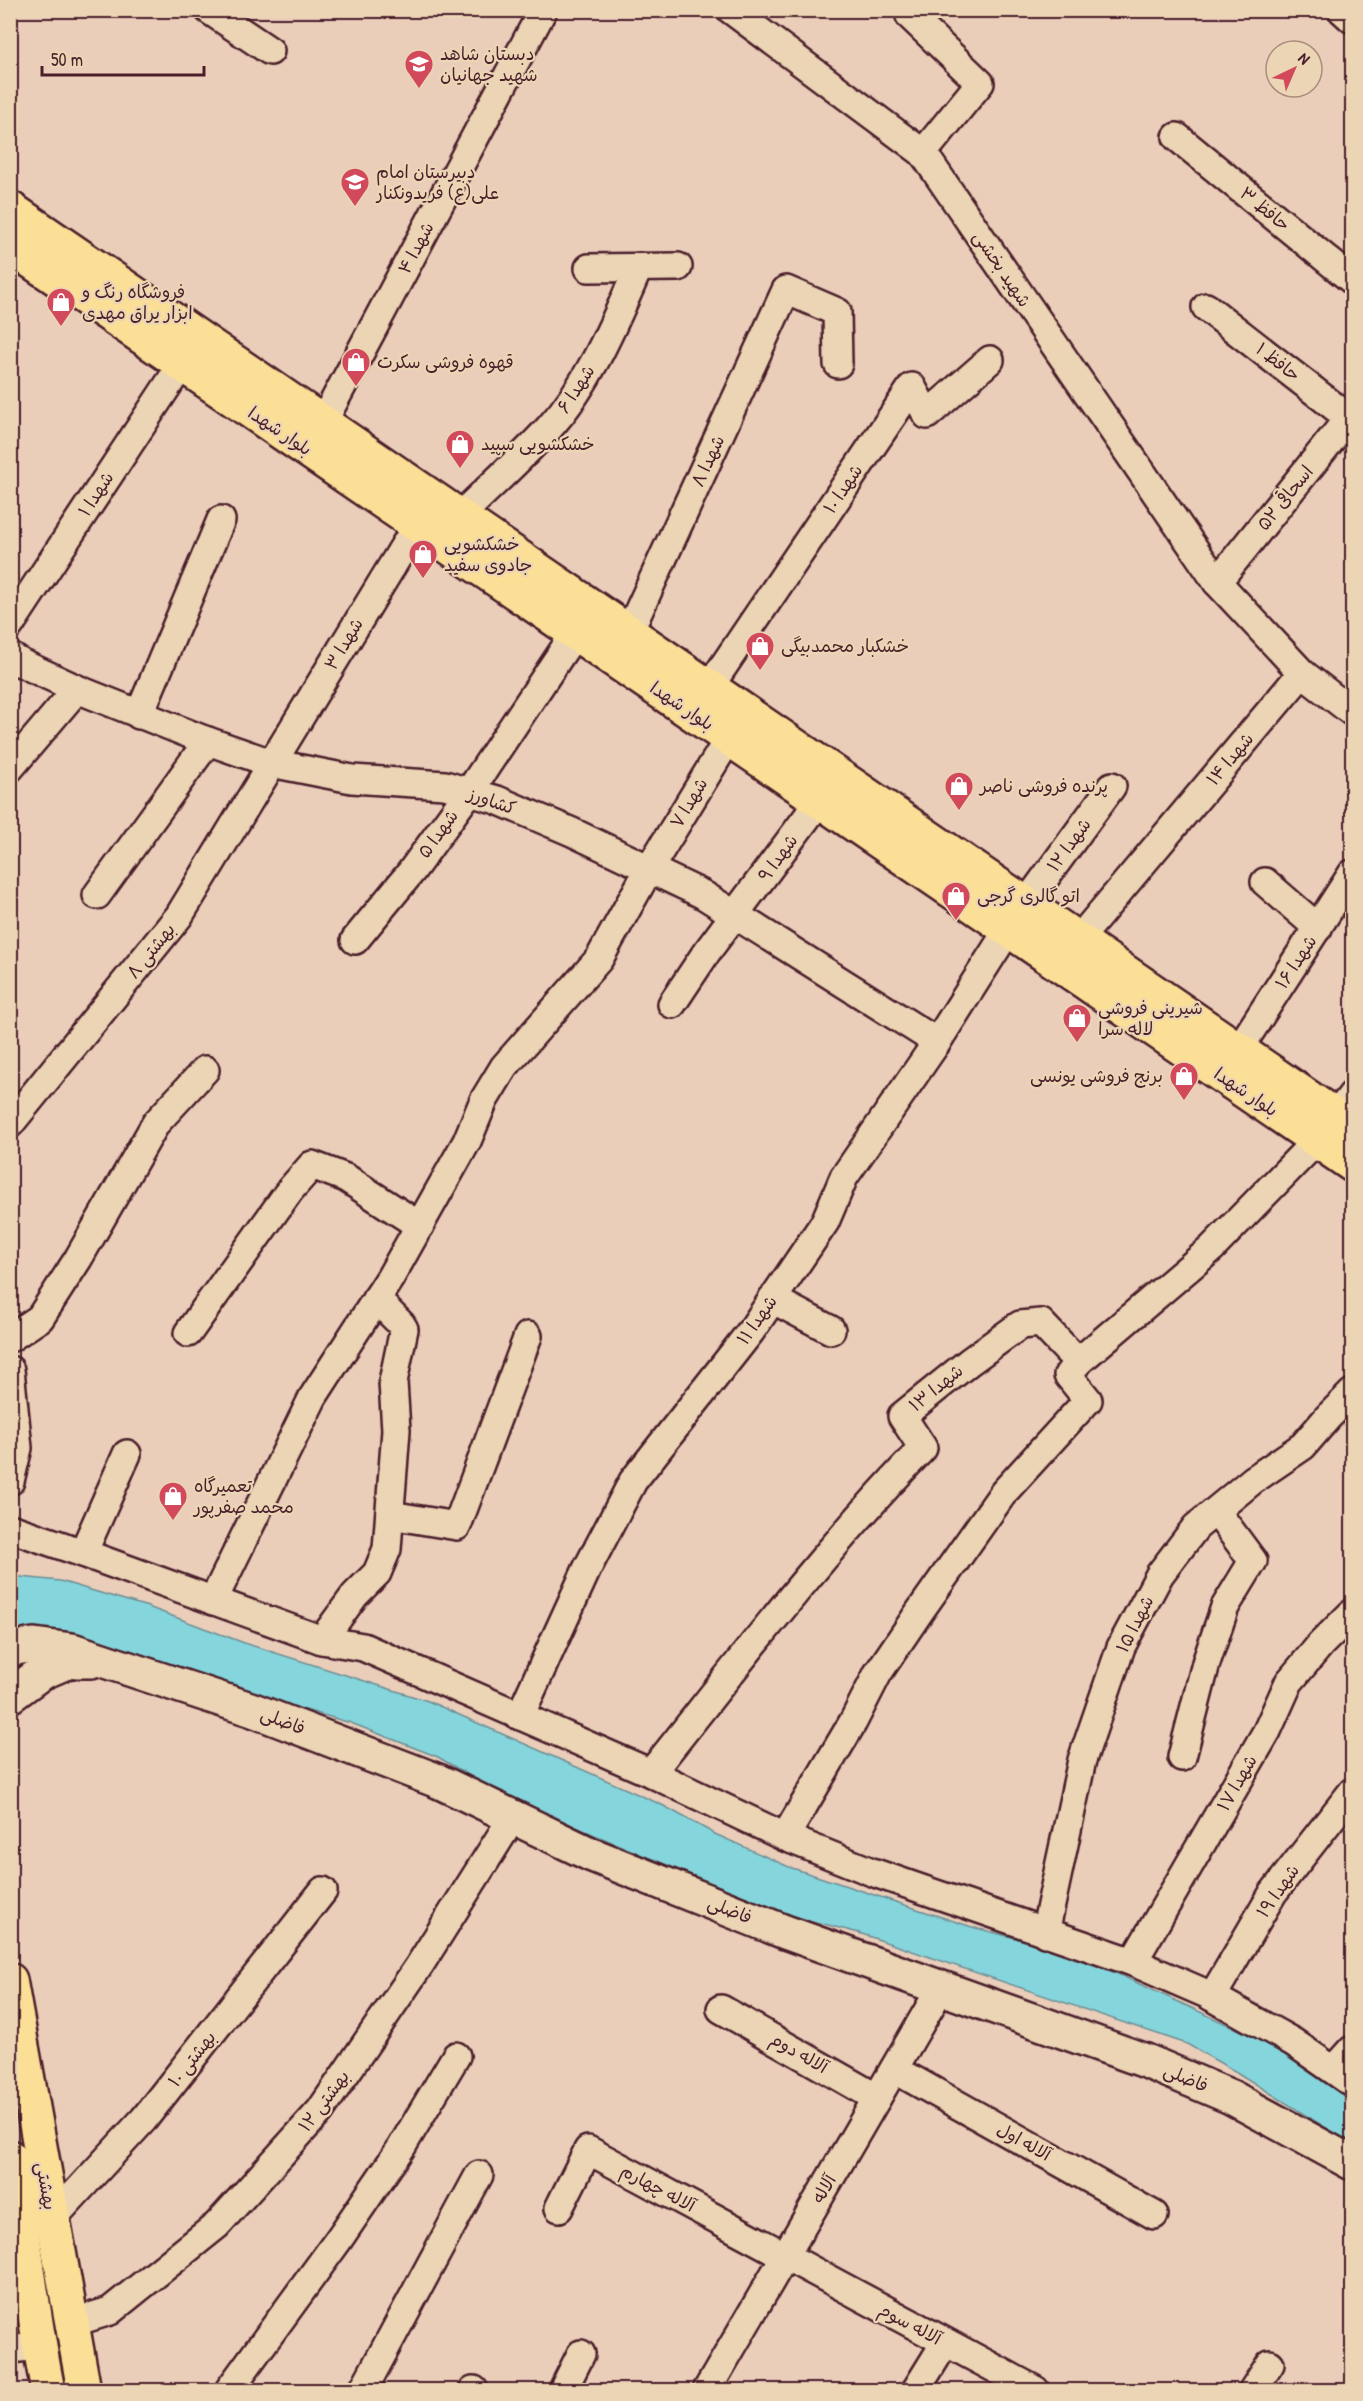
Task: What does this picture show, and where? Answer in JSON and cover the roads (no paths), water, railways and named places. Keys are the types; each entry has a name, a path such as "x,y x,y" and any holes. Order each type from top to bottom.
{"main road":[{"name":"بلوار شهدا","path":"10,208 710,686 1017,917 1079,939 1340,1119 1353,1165"},
{"name":"بلوار شهدا","path":"10,246 820,800 1017,917 1340,1119"},
{"name":"فاضلی","path":"10,1649 33,1645 72,1650 253,1710 438,1781 590,1854 785,1932 1146,2061 1231,2097 1353,2163"},
{"name":"فاضلی","path":"10,1696 41,1673 69,1660 105,1661"},
{"name":"بهشتی","path":"10,1980 71,2323 89,2385"},
{"path":"10,2157 25,2233 25,2348 48,2391"}],"street":[{"path":"209,10 270,51"},
{"name":"شهدا ۴","path":"323,422 543,10"},
{"name":"شهید بخشی","path":"731,10 923,153 1217,582"},
{"path":"1342,10 1353,19"},
{"path":"910,16 980,83 923,153"},
{"name":"حافظ ۳","path":"1178,137 1353,280"},
{"name":"شهدا ۶","path":"460,516 550,428 580,387 610,332 639,267"},
{"path":"589,268 678,267"},
{"name":"شهدا ۸","path":"629,632 786,290 837,312 838,364"},
{"name":"حافظ ۱","path":"1206,307 1351,416"},
{"name":"شهدا ۱۰","path":"710,686 912,387 927,415 990,360"},
{"name":"شهدا ۱","path":"10,624 182,364"},
{"name":"اسحاقی ۵۲","path":"1217,582 1351,416"},
{"path":"139,715 221,520"},
{"name":"شهدا ۳","path":"271,763 417,525"},
{"path":"1217,582 1302,673 1353,712"},
{"name":"شهدا ۵","path":"355,940 411,872 469,792 575,633"},
{"name":"کشاورز","path":"10,656 77,690 271,763 352,779 445,785 497,800 573,832 702,894 937,1042"},
{"name":"شهدا ۱۴","path":"1079,939 1302,673"},
{"path":"10,768 77,690"},
{"name":"شهدا ۷","path":"213,1601 313,1397 420,1226 467,1141 484,1100 504,1067 599,959 649,868 729,738"},
{"path":"97,895 208,741"},
{"name":"بهشتی ۸","path":"10,1124 178,916 271,763"},
{"name":"شهدا ۱۲","path":"1017,917 1112,786"},
{"name":"شهدا ۹","path":"672,1004 706,953 820,800"},
{"name":"شهدا ۱۶","path":"1239,1049 1353,874"},
{"path":"1265,882 1318,928"},
{"name":"شهدا ۱۱","path":"520,1716 587,1569 633,1481 751,1331 825,1222 844,1177 937,1042 1017,917"},
{"path":"10,1338 40,1318 78,1259 156,1124 205,1070"},
{"path":"784,1837 853,1722 878,1673 920,1611 1004,1492 1088,1400 1068,1375 1078,1362 1211,1249 1340,1119"},
{"path":"188,1333 290,1190 312,1165 346,1178 420,1226"},
{"path":"322,1640 355,1595 377,1574 387,1549 396,1430 393,1382 404,1329 376,1299"},
{"path":"772,1299 831,1330"},
{"name":"شهدا ۱۳","path":"651,1773 807,1578 878,1494 923,1448 902,1416 969,1362 1020,1325 1041,1323 1078,1362"},
{"path":"390,1515 457,1526 528,1336"},
{"path":"10,1370 18,1448 10,1481"},
{"name":"شهدا ۱۵","path":"1045,1933 1082,1760 1121,1647 1160,1574 1196,1527 1253,1480 1303,1446 1353,1393"},
{"path":"83,1553 127,1454"},
{"path":"1182,1757 1206,1663 1225,1607 1253,1561 1215,1511"},
{"path":"10,1528 322,1640 363,1647 651,1773 784,1837 872,1872 1133,1962 1212,1997 1293,2043 1343,2077 1353,2050"},
{"name":"شهدا ۱۷","path":"1133,1962 1267,1731 1289,1682 1321,1644 1353,1613"},
{"name":"شهدا ۱۹","path":"1212,1997 1274,1893 1353,1792"},
{"name":"بهشتی ۱۲","path":"71,2323 110,2311 217,2225 320,2111 419,1966 513,1817"},
{"name":"بهشتی ۱۰","path":"52,2219 144,2119 323,1891"},
{"name":"آلاله","path":"707,2391 941,1988"},
{"name":"آلاله دوم","path":"721,2008 877,2098"},
{"path":"229,2391 339,2239 401,2148 456,2056"},
{"name":"آلاله اول","path":"894,2070 1154,2215"},
{"name":"آلاله چهارم","path":"559,2208 588,2150 785,2257"},
{"path":"363,2391 479,2175"},
{"name":"آلاله سوم","path":"785,2257 945,2343 1018,2387"},
{"path":"916,2391 945,2343"},
{"path":"563,2391 581,2354"},
{"path":"1252,2391 1270,2364"}],"water":[{"path":"11,1576 60,1581 148,1607 247,1644 428,1701 662,1805 715,1834 789,1867 972,1927 1050,1947 1118,1974 1276,2047 1352,2097 1352,2144 1187,2044 859,1933 785,1914 715,1890 633,1851 509,1799 438,1757 351,1723 302,1709 258,1703 11,1633"}],"place":[{"name":"دبستان شاهد شهید جهانیان","path":"419,90"},
{"name":"دبیرستان امام علی(ع) فریدونکنار","path":"355,208"},
{"name":"فروشگاه رنگ و ابزار یراق مهدی","path":"61,328"},
{"name":"قهوه فروشی سکرت","path":"356,388"},
{"name":"خشکشویی سپید","path":"460,470"},
{"name":"خشکشویی جادوی سفید","path":"423,580"},
{"name":"خشکبار محمدبیگی","path":"760,672"},
{"name":"پرنده فروشی ناصر","path":"959,812"},
{"name":"اتو گالری گرجی","path":"956,922"},
{"name":"شیرینی فروشی لاله سرا","path":"1077,1044"},
{"name":"برنج فروشی یونسی","path":"1184,1102"},
{"name":"تعمیرگاه محمد صفرپور","path":"173,1522"}]}
